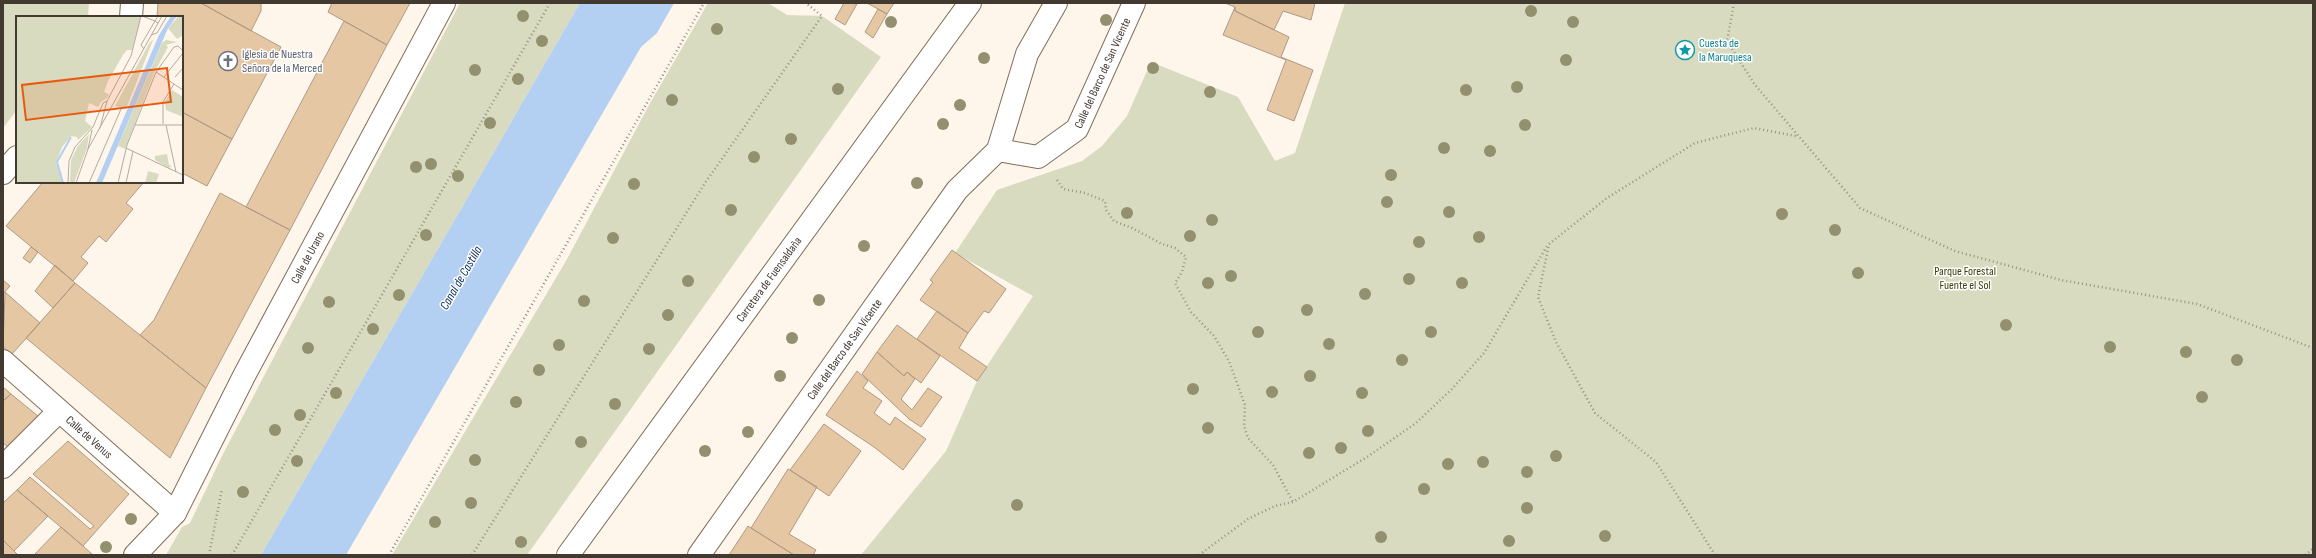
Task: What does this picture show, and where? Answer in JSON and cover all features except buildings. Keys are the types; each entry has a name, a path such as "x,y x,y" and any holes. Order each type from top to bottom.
{"street":[{"path":"131,16 132,3"},
{"name":"Calle de Urano","path":"135,555 175,513 245,374 444,3"},
{"name":"Carretera de Fuensaldaña","path":"568,555 970,3"},
{"name":"Calle del Barco de San Vicente","path":"699,555 957,190 998,150 1027,54 1056,3"},
{"name":"Calle del Barco de San Vicente","path":"1038,156 1078,129 1134,3"},
{"path":"998,150 1038,156"},
{"path":"3,173 16,158"},
{"name":"Calle de Venus","path":"3,361 175,513"},
{"path":"3,467 59,411"}],"path":[{"path":"232,555 550,3"},
{"path":"389,555 704,3"},
{"path":"472,555 705,183 822,16 806,3"},
{"path":"1734,3 1727,41 1755,85 1860,208 1955,251 2061,280 2197,304 2313,348"},
{"path":"1199,555 1248,519 1275,506 1293,502 1367,457 1416,423 1451,390 1484,353 1549,244 1607,198 1695,143 1754,128 1797,136"},
{"path":"1038,156 1063,189 1085,193 1105,201 1106,210 1114,221 1132,228 1162,244 1175,248 1186,257 1182,272 1175,283 1191,312 1214,336 1229,361 1245,405 1244,426 1248,438 1273,465 1293,502"},
{"path":"1549,244 1538,297 1556,342 1595,413 1656,462 1715,555"},
{"path":"2305,555 2313,549"}],"green space":[{"path":"3,3 89,3 88,16 16,16 16,111 3,128"},
{"path":"460,3 580,3 261,555 166,555 182,527 190,523 223,454"},
{"path":"708,3 768,3 787,15 822,16 881,57 527,555 392,555 566,261 649,105"},
{"name":"Parque Forestal Fuente el Sol","path":"1345,3 2313,3 2313,555 861,555 946,451 977,381 1033,296 955,253 997,190 1082,161 1102,146 1127,116 1151,62 1238,97 1275,161 1295,153"}],"water":[{"name":"Canal de Castilla","path":"580,3 674,3 657,33 641,47 346,555 261,555"}],"place":[{"name":"Cuesta de la Maruquesa","path":"1685,50"},
{"name":"Iglesia de Nuestra Señora de la Merced","path":"228,61"}]}
